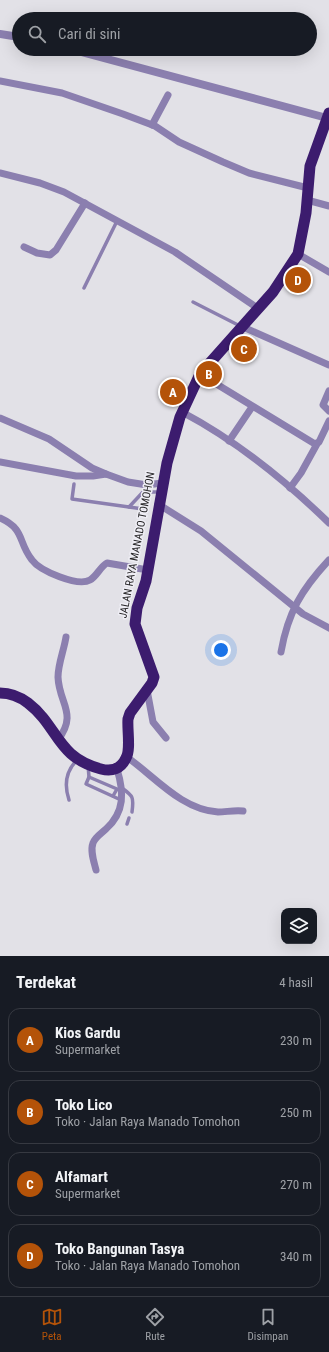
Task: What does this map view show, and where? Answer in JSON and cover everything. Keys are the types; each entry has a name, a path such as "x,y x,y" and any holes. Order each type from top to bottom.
{"highway":[{"name":"JALAN RAYA MANADO TOMOHON","path":"127,757 128,719 152,683 154,677 135,624 137,608 148,570 158,504 182,412 200,374 284,278 298,254 307,200 310,166 328,116"},
{"path":"0,693 11,694 28,703 38,712 58,740 88,771 117,769 127,757"}],"street":[{"path":"0,34 12,36"},
{"path":"97,56 328,116"},
{"path":"0,81 72,96 152,125 178,142 249,173 308,188"},
{"path":"152,125 168,95"},
{"path":"0,174 54,187 85,203 176,252 259,308"},
{"path":"307,200 329,206"},
{"path":"24,247 37,253 50,255 56,250 85,203"},
{"path":"298,254 329,272"},
{"path":"242,327 329,365"},
{"path":"200,374 252,407 317,444"},
{"path":"329,391 322,405 329,411"},
{"path":"229,441 252,407"},
{"path":"182,412 229,441 290,488 329,523"},
{"path":"0,418 48,439 92,468 106,474 134,483 162,487"},
{"path":"290,488 301,473 317,444 320,442 329,421"},
{"path":"0,462 76,476 106,474"},
{"path":"158,504 197,528 303,614 329,628"},
{"path":"0,518 17,528 26,551 33,562 75,582 90,580 107,563 148,570"},
{"path":"281,652 284,635 294,606 306,586 329,560"},
{"path":"58,740 66,729 67,720 67,708 58,680 58,669 66,637"},
{"path":"147,690 153,722 166,738"},
{"path":"127,757 149,773 167,790 184,801 204,810 243,810"},
{"path":"96,870 92,851 93,842 119,814 122,800 122,788 117,769"}],"lane":[{"path":"84,288 117,221"},
{"path":"193,302 242,327"},
{"path":"74,484 72,499 143,509"},
{"path":"129,507 143,492 162,487"},
{"path":"69,800 66,791 67,775 69,768 77,760"},
{"path":"113,796 117,788 88,771 86,784 113,796 122,800"},
{"path":"122,788 132,796 134,800 132,812"},
{"path":"126,824 129,818"}],"place":[{"name":"Toko Bangunan Tasya","path":"298,280"},
{"name":"Alfamart","path":"244,349"},
{"name":"Toko Lico","path":"209,374"},
{"name":"Kios Gardu","path":"173,392"}]}
